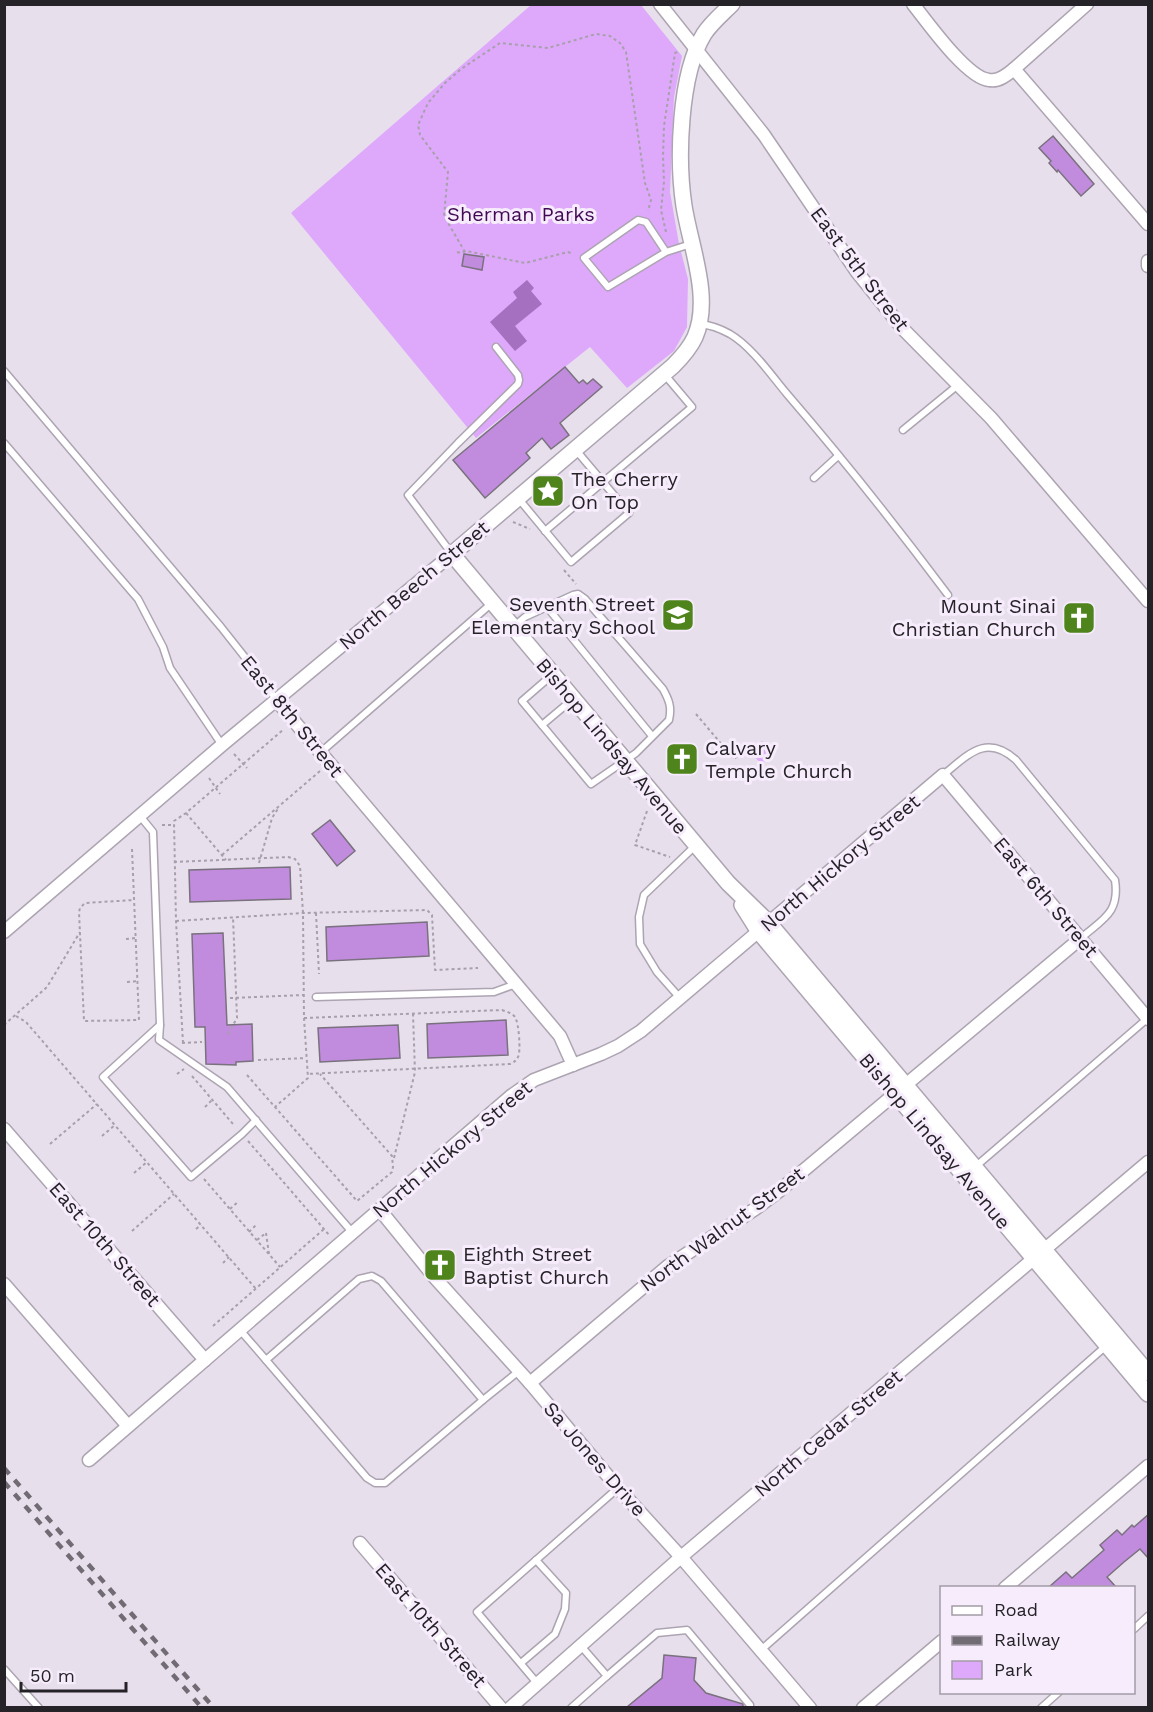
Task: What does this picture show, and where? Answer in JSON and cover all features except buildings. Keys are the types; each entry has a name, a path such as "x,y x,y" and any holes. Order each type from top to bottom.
{"street":[{"name":"East 5th Street","path":"660,4 764,135 856,272 903,329 1022,451 1149,601"},
{"path":"696,48 709,27 732,4"},
{"path":"912,4 969,70 981,79 992,81 1002,78 1014,69 1087,4"},
{"name":"North Beech Street","path":"4,932 682,357 689,348 699,324 701,296 681,179 685,96 696,48"},
{"path":"1014,69 1149,224"},
{"name":"Bishop Lindsay Avenue","path":"452,554 1039,1254 1149,1373"},
{"name":"East 8th Street","path":"277,701 560,1036 573,1065"},
{"name":"North Hickory Street","path":"89,1460 511,1096 534,1080 618,1046 641,1031 943,775"},
{"name":"East 6th Street","path":"943,775 1148,1019"},
{"name":"North Walnut Street","path":"530,1383 668,1266 755,1209 1081,938"},
{"name":"Bishop Lindsay Avenue","path":"900,1089 974,1168 1106,1346 1149,1394"},
{"name":"East 10th Street","path":"4,1129 205,1360"},
{"name":"North Cedar Street","path":"510,1707 681,1557 1149,1162"},
{"name":"Sa Jones Drive","path":"380,1210 436,1279 530,1383 618,1488 681,1557 810,1707"},
{"path":"4,1284 128,1426"},
{"path":"1006,1586 1149,1466"},
{"name":"East 10th Street","path":"360,1543 501,1707"},
{"path":"863,1707 940,1643"}],"lane":[{"path":"666,252 646,222 639,220 584,258 608,287 666,252 692,244"},
{"path":"699,324 730,334 743,344 800,408 948,595"},
{"path":"452,554 408,495 518,384 518,375 496,347"},
{"name":"East 8th Street","path":"4,372 221,627 277,701"},
{"path":"545,531 692,407 664,374"},
{"path":"903,430 958,385"},
{"path":"4,443 138,599 163,647 170,668 222,746"},
{"path":"517,498 571,562 629,513 575,449"},
{"path":"814,478 838,456"},
{"path":"512,627 525,617 578,594 585,599 663,689 670,703 669,720 636,753 591,784 522,701 553,675"},
{"path":"320,753 492,603"},
{"path":"547,607 652,736"},
{"path":"542,725 573,699"},
{"path":"943,775 978,748 997,747 1016,759 1115,880 1117,896 1112,910 1081,938"},
{"path":"140,816 153,832 159,1040 227,1087 352,1232"},
{"path":"680,998 657,972 640,944 639,917 644,895 696,846"},
{"path":"316,998 494,992 517,984"},
{"path":"974,1168 1148,1019"},
{"path":"160,1025 103,1077 191,1177 256,1120"},
{"path":"266,1360 359,1279 372,1276 381,1281 483,1400"},
{"path":"240,1330 367,1478 375,1483 385,1483 519,1371"},
{"path":"761,1650 1106,1346"},
{"path":"538,1683 477,1612 618,1488"},
{"path":"521,1664 555,1634 565,1609 566,1593 536,1560"},
{"path":"1135,1628 1149,1616"},
{"path":"571,1707 657,1633 687,1630 750,1707"},
{"path":"580,1646 607,1676"},
{"path":"4,1669 39,1707"},
{"path":"1041,1707 1057,1694"}],"path":[{"path":"465,252 444,216 448,172 420,135 418,125 428,103 445,82 500,43 548,48 596,34 610,36 620,43 626,52 645,183 651,201 647,213"},
{"path":"457,252 525,263 568,252 573,254"},
{"path":"512,522 529,528 536,536"},
{"path":"562,568 576,584"},
{"path":"696,714 734,759 745,750"},
{"path":"183,1051 176,921 174,821 293,721"},
{"path":"234,754 247,768"},
{"path":"222,855 320,771 331,766"},
{"path":"208,778 220,794"},
{"path":"259,863 272,818 281,804"},
{"path":"648,809 635,845 670,857"},
{"path":"186,813 226,860"},
{"path":"160,826 174,825"},
{"path":"132,849 139,1020 84,1021 78,912 85,903 134,900"},
{"path":"174,862 288,857 295,859 300,866 303,913 303,995 308,1078 274,1107"},
{"path":"176,921 303,913 427,910 432,915 435,970 478,968"},
{"path":"316,913 319,974"},
{"path":"228,1035 237,1018 233,917"},
{"path":"4,1026 47,987 80,933"},
{"path":"126,939 136,938"},
{"path":"127,982 138,981"},
{"path":"230,998 303,995"},
{"path":"304,1018 502,1010 516,1018 520,1054 517,1060 510,1064 307,1074"},
{"path":"247,1075 357,1201 392,1172 415,1069 413,1014"},
{"path":"16,1016 26,1022 256,1288"},
{"path":"176,1043 202,1042"},
{"path":"258,1060 306,1058"},
{"path":"177,1074 185,1068"},
{"path":"319,1073 392,1156 393,1161"},
{"path":"191,1076 233,1124"},
{"path":"204,1091 209,1086"},
{"path":"205,1107 212,1100"},
{"path":"50,1144 97,1104"},
{"path":"102,1136 115,1125"},
{"path":"248,1141 332,1239"},
{"path":"134,1173 147,1161"},
{"path":"204,1179 280,1267"},
{"path":"132,1231 174,1194"},
{"path":"230,1209 238,1201"},
{"path":"249,1232 257,1224"},
{"path":"196,1229 201,1225"},
{"path":"213,1326 324,1229"},
{"path":"257,1240 266,1233 269,1254"},
{"path":"223,1263 229,1257"}],"green space":[{"name":"Sherman Parks","path":"531,5 641,5 682,56 674,97 670,192 688,279 687,327 674,351 627,388 590,347 476,438 291,213"},
{"path":"762,741 773,755 761,764 750,751"}],"shaded area":[{"path":"527,280 534,288 531,291 542,304 515,326 527,341 515,351 490,322 517,298 513,292"}],"railway":[{"path":"4,1468 214,1708"},
{"path":"4,1482 202,1708"}],"place":[{"name":"The Cherry On Top","path":"548,491"},
{"name":"Seventh Street Elementary School","path":"678,615"},
{"name":"Mount Sinai Christian Church","path":"1079,618"},
{"name":"Calvary Temple Church","path":"682,759"},
{"name":"Eighth Street Baptist Church","path":"440,1265"}]}
